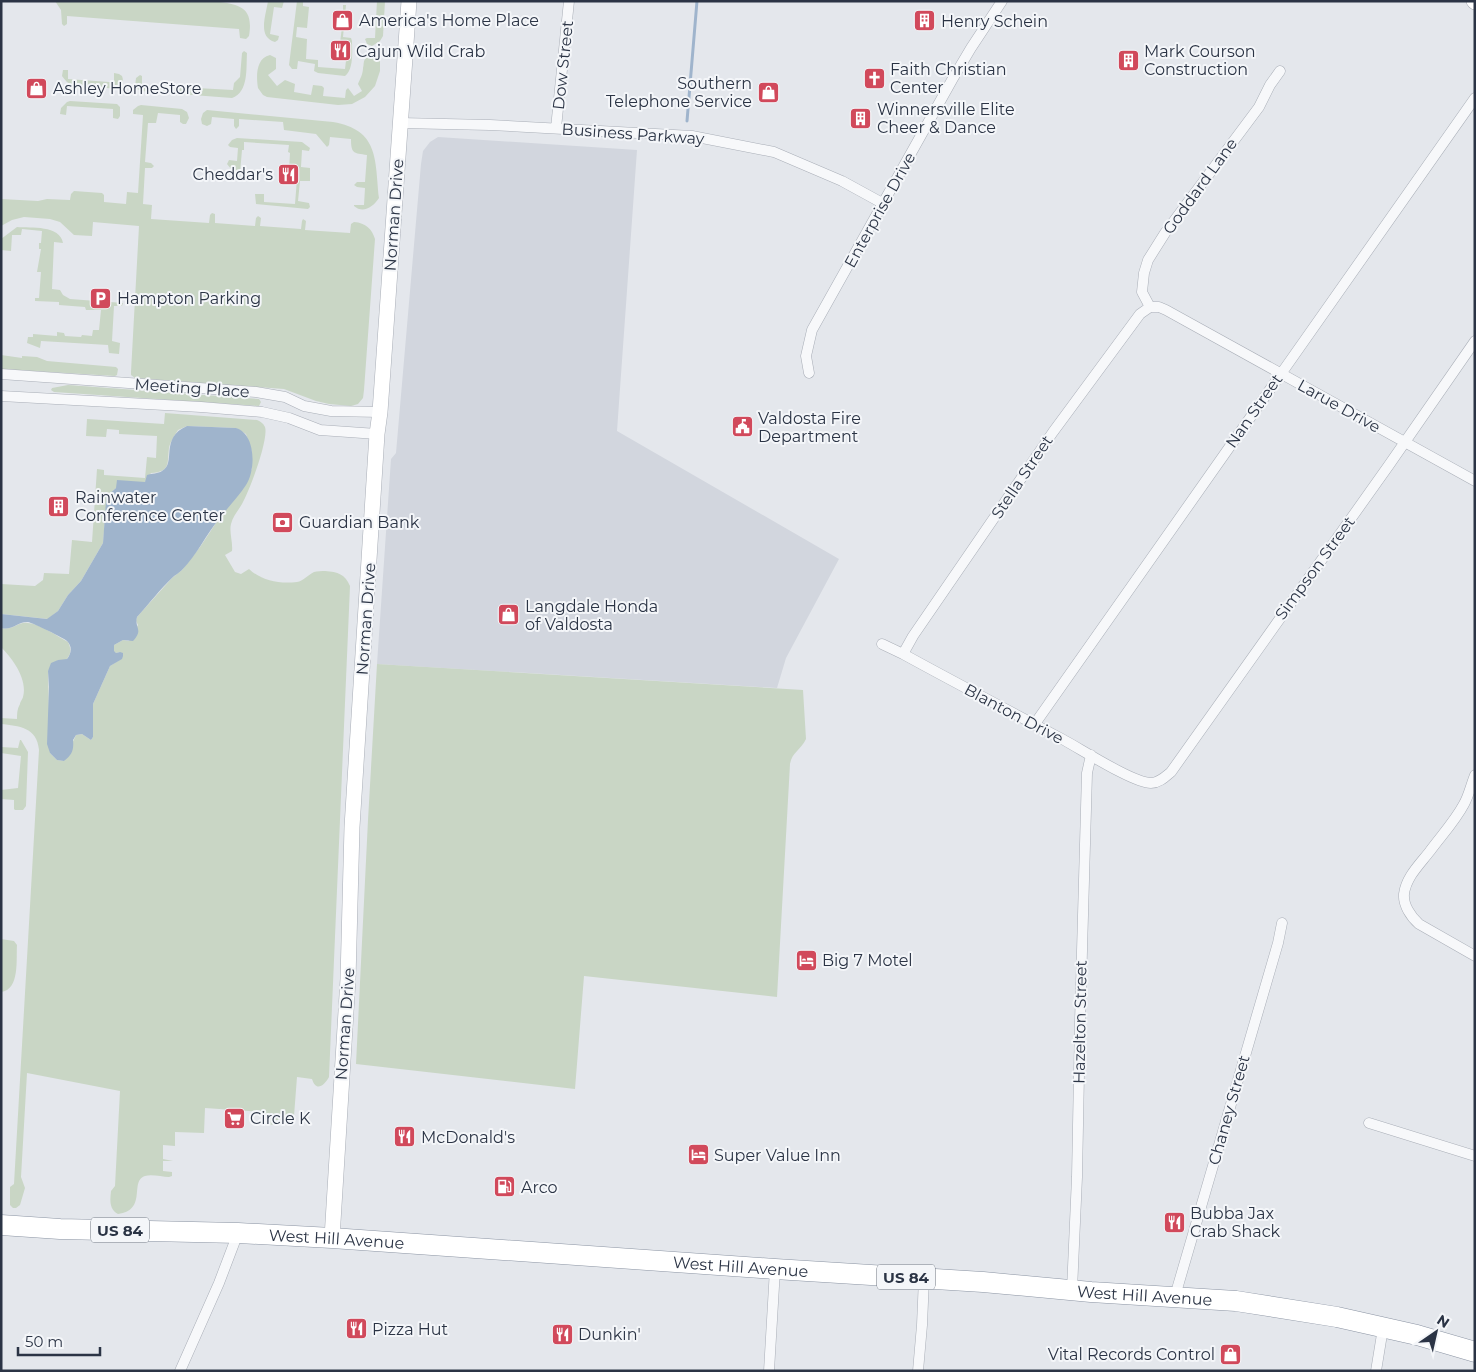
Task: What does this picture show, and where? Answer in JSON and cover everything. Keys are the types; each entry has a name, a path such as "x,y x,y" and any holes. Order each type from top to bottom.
{"highway":[{"name":"West Hill Avenue","path":"1,1225 332,1238 1236,1301 1337,1318 1417,1336 1475,1352"}],"street":[{"name":"Norman Drive","path":"332,1238 348,979 352,827 377,434 409,1"},
{"name":"Dow Street","path":"556,128 569,1"},
{"name":"Enterprise Drive","path":"809,373 806,356 812,330 952,80 1002,1"},
{"name":"Goddard Lane","path":"1150,307 1142,292 1144,273 1148,260 1165,233 1259,107 1270,85 1280,71"},
{"name":"Nan Street","path":"1034,725 1475,98"},
{"name":"Business Parkway","path":"400,123 490,125 692,136 774,152 842,181 884,204"},
{"name":"Larue Drive","path":"1150,307 1159,307 1166,310 1475,481"},
{"name":"Stella Street","path":"903,654 913,636 1053,432 1140,314 1150,307"},
{"name":"Simpson Street","path":"1147,782 1152,783 1162,779 1171,772 1475,340"},
{"name":"Meeting Place","path":"1,374 256,392 284,397 304,406 331,411 380,412"},
{"name":"Meeting Place","path":"1,396 262,412 289,418 320,430 377,434"},
{"name":"Blanton Drive","path":"882,644 1137,780 1147,782"},
{"name":"Hazelton Street","path":"1072,1290 1077,1177 1087,783 1091,756"},
{"path":"1475,775 1464,804 1413,872 1407,882 1404,895 1405,903 1412,918 1419,924 1475,956"},
{"name":"Chaney Street","path":"1175,1296 1278,943 1282,923"},
{"path":"1370,1123 1475,1156"},
{"path":"180,1371 220,1283 238,1233"},
{"path":"768,1371 775,1269"},
{"path":"918,1371 924,1278"},
{"path":"1376,1371 1383,1328"}],"shaded area":[{"path":"438,137 637,150 617,431 839,559 786,658 777,688 377,664 391,459 396,453 421,164 423,151 430,142"}],"green space":[{"path":"55,1 224,2 238,6 247,13 250,26 249,36 246,39 240,38 239,29 67,16 67,24 64,26 62,24 61,10"},
{"path":"268,1 284,1 282,8 274,7 270,34 279,36 275,42 269,39 264,31"},
{"path":"297,1 303,1 303,6 309,7 307,28 297,27 296,37 307,39 306,59 318,60 318,67 345,69 348,44 340,43 343,5 346,5 343,37 351,38 352,55 350,69 345,76 318,73 314,71 315,64 298,61 297,69 292,69 289,65"},
{"path":"377,1 385,1 383,36 380,41 372,46 367,44 365,39 375,38"},
{"path":"244,51 247,53 244,85 241,91 232,98 140,91 135,87 136,78 140,75 142,76 142,85 233,90 234,83 240,77 242,53"},
{"path":"380,53 380,71 375,86 365,97 352,104 338,105 267,97 258,88 258,68 262,60 270,55 276,58 276,69 268,75 277,86 285,80 295,84 294,92 311,95 313,85 322,86 324,88 323,96 345,98 348,88 354,96 362,91 358,84 365,59"},
{"path":"63,70 68,70 68,79 109,82 114,82 114,73 119,74 122,76 123,84 118,89 73,85 68,83 62,76"},
{"path":"70,101 117,104 120,107 120,116 118,119 113,118 113,109 67,106 66,115 60,114 61,108"},
{"path":"141,105 182,109 187,112 189,118 186,124 183,124 180,122 180,115 158,113 156,123 148,123 145,162 151,163 154,166 152,168 145,168 143,204 152,205 151,219 209,223 212,213 215,214 215,223 255,226 258,216 261,218 260,226 301,229 303,219 306,221 305,230 350,233 351,224 354,222 365,225 370,229 375,239 364,390 363,398 358,404 351,406 329,404 284,389 135,378 131,375 131,372 139,226 93,222 92,236 74,235 60,222 50,219 24,217 12,220 1,226 1,199 70,200 71,194 74,191 102,193 104,195 104,202 126,204 127,192 138,193 143,115 133,114 133,110"},
{"path":"207,110 333,122 348,126 367,139 372,148 377,171 379,198 368,208 361,209 354,206 364,205 365,188 354,185 357,182 365,182 367,155 354,152 351,139 330,137 327,147 316,134 284,130 283,122 239,119 239,126 236,129 234,119 212,117 211,124 207,126 202,124 201,119 203,113"},
{"path":"237,138 302,142 310,148 309,151 302,150 301,167 310,168 310,181 300,181 298,201 309,203 310,207 308,209 256,204 255,194 264,194 264,202 295,204 297,179 292,178 294,173 289,171 289,145 244,142 240,173 236,175 227,164 229,160 237,161 238,148 228,145"},
{"path":"17,227 51,230 61,237 63,243 54,242 52,289 60,290 63,295 70,299 123,303 122,306 114,306 112,341 120,343 119,354 109,353 108,345 41,341 40,348 27,343 28,337 33,337 33,334 57,336 57,332 64,333 65,336 92,336 93,330 99,330 101,310 86,310 85,307 59,305 59,302 35,301 35,298 39,298 41,272 37,272 41,249 39,249 39,243 41,243 42,231 22,229 21,235 12,235 11,251 1,250 1,239"},
{"path":"1,355 22,358 22,356 37,357 47,361 116,367 118,369 115,376 1,369"},
{"path":"68,385 259,399 261,402 259,406 54,392 51,390 52,388"},
{"path":"165,413 257,420 265,427 264,442 258,466 245,498 231,524 232,551 225,555 235,572 241,574 249,569 265,579 290,583 299,581 314,572 330,571 343,576 350,586 329,1077 325,1083 318,1086 312,1079 297,1077 294,1116 282,1116 281,1120 276,1120 276,1125 263,1124 263,1112 205,1108 204,1133 175,1132 175,1146 163,1145 163,1159 173,1161 163,1161 163,1171 172,1172 172,1176 148,1175 140,1179 136,1202 133,1207 118,1214 112,1207 110,1198 111,1191 115,1186 120,1091 27,1073 21,1177 25,1188 20,1205 13,1208 10,1205 10,1187 14,1184 39,750 38,742 31,732 20,727 1,724 1,718 17,719 24,690 18,669 1,647 1,628 9,628 21,623 33,624 68,642 70,651 68,658 66,660 58,660 48,671 50,753 57,760 64,761 76,735 82,734 91,740 93,737 93,704 110,666 121,659 120,652 116,653 113,651 114,645 123,640 129,641 138,625 137,617 172,578 182,570 200,547 252,469 252,452 246,434 236,428 187,426 178,430 170,446 165,469 151,473 145,482 116,488 107,496 103,543 81,581 68,595 58,611 48,619 1,614 1,584 35,586 43,580 44,573 69,574 72,540 92,542 97,469 104,470 104,475 145,478 147,457 156,458 157,436 119,434 119,430 107,429 106,437 86,436 87,419 164,424"},
{"path":"377,664 803,690 806,739 790,764 777,997 584,976 575,1089 356,1064"},
{"path":"20,740 28,752 26,806 23,810 15,810 14,800 1,799 1,790 18,788 21,756 1,753 1,747 18,748"},
{"path":"1,939 14,941 17,945 17,965 11,986 1,992"}],"water":[{"path":"187,426 236,428 243,432 251,445 253,462 249,478 246,485 215,524 187,564 164,586 137,617 138,634 133,641 123,640 114,645 114,651 116,653 123,653 123,656 122,659 110,666 93,704 93,737 91,740 82,734 76,735 73,740 71,754 64,761 57,760 50,753 47,744 48,671 51,663 67,659 71,648 67,641 28,622 5,629 1,628 1,614 47,619 58,611 68,595 81,581 103,543 107,496 116,488 117,480 145,482 147,475 162,471 168,462 173,437"}],"waterway":[{"path":"687,121 697,1"}],"place":[{"name":"America's Home Place","path":"343,20"},
{"name":"Henry Schein","path":"925,21"},
{"name":"Cajun Wild Crab","path":"340,51"},
{"name":"Mark Courson Construction","path":"1128,60"},
{"name":"Faith Christian Center","path":"874,78"},
{"name":"Ashley HomeStore","path":"37,88"},
{"name":"Southern Telephone Service","path":"768,92"},
{"name":"Winnersville Elite Cheer & Dance","path":"861,118"},
{"name":"Cheddar's","path":"289,174"},
{"name":"Hampton Parking","path":"101,298"},
{"name":"Valdosta Fire Department","path":"742,427"},
{"name":"Rainwater Conference Center","path":"59,506"},
{"name":"Guardian Bank","path":"283,522"},
{"name":"Langdale Honda of Valdosta","path":"509,615"},
{"name":"Big 7 Motel","path":"806,960"},
{"name":"Circle K","path":"234,1118"},
{"name":"McDonald's","path":"405,1137"},
{"name":"Super Value Inn","path":"698,1155"},
{"name":"Arco","path":"505,1187"},
{"name":"Bubba Jax Crab Shack","path":"1174,1222"},
{"name":"Pizza Hut","path":"356,1329"},
{"name":"Dunkin'","path":"562,1334"},
{"name":"Vital Records Control","path":"1231,1354"}]}
